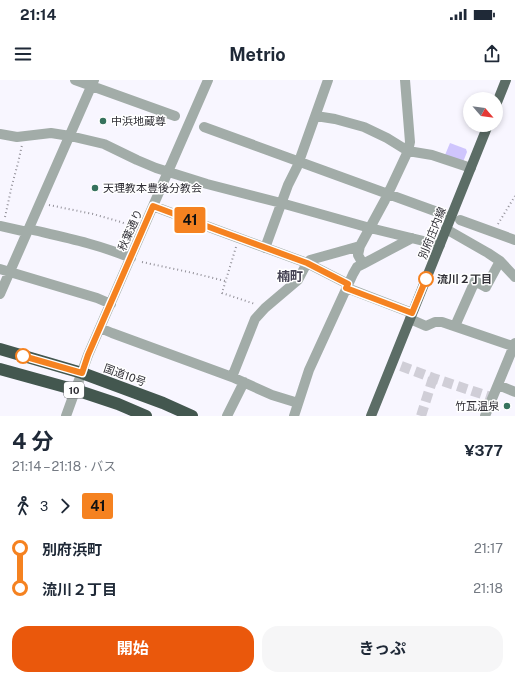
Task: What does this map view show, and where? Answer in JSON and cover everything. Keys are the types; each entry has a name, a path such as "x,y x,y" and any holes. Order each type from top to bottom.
{"highway":[{"name":"国道10号","path":"0,349 82,373 150,398 192,416"},
{"name":"10","path":"0,369 76,390 118,404 146,416"}],"main road":[{"path":"501,92 506,80"},
{"name":"別府庄内線","path":"371,416 396,364 411,316 485,132"}],"street":[{"path":"75,80 93,83 175,116"},
{"name":"秋葉通り","path":"66,416 88,355 208,80"},
{"path":"265,248 288,185 299,162 328,80"},
{"path":"363,264 358,254 360,246 388,194 408,151 410,142 405,80"},
{"path":"0,294 5,270 28,230 93,83"},
{"path":"316,116 335,119 364,127 387,138 408,151 432,155 471,168"},
{"path":"204,127 443,214"},
{"path":"0,134 17,137 51,133 104,144 137,160 168,172 207,184 370,228 440,245"},
{"path":"153,206 307,263 348,286 411,316 426,326 438,321 515,345 485,416"},
{"path":"460,220 515,240"},
{"path":"2,226 65,237 131,258"},
{"path":"446,229 500,261 515,277"},
{"path":"294,416 309,370 357,267 412,238"},
{"path":"232,376 255,319 265,308 298,280 307,263 310,260 360,246"},
{"path":"455,326 475,282 486,287 500,261"},
{"path":"5,270 111,304"},
{"path":"100,328 232,376 272,394 298,403"},
{"path":"227,416 244,382"},
{"path":"498,386 515,392"}],"path":[{"path":"2,226 20,156 22,136"},
{"path":"494,232 515,196"},
{"path":"40,202 93,214 131,226"},
{"path":"239,238 222,293 265,308"},
{"path":"142,262 225,281"}],"shaded area":[{"path":"450,143 466,149 467,152 463,162 445,155"}],"tunnel":[{"path":"401,366 491,397"},
{"path":"421,416 433,378"}],"bus line":[{"name":"41","path":"23,356 82,373 88,355 153,206 307,263 348,284 346,288 412,313 426,279"}],"place":[{"name":"中浜地蔵尊","path":"103,121"},
{"name":"天理教本豊後分教会","path":"95,188"},
{"name":"流川２丁目","path":"426,279"},
{"name":"竹瓦温泉","path":"507,406"}],"district":[{"name":"楠町","path":"290,276"}]}
